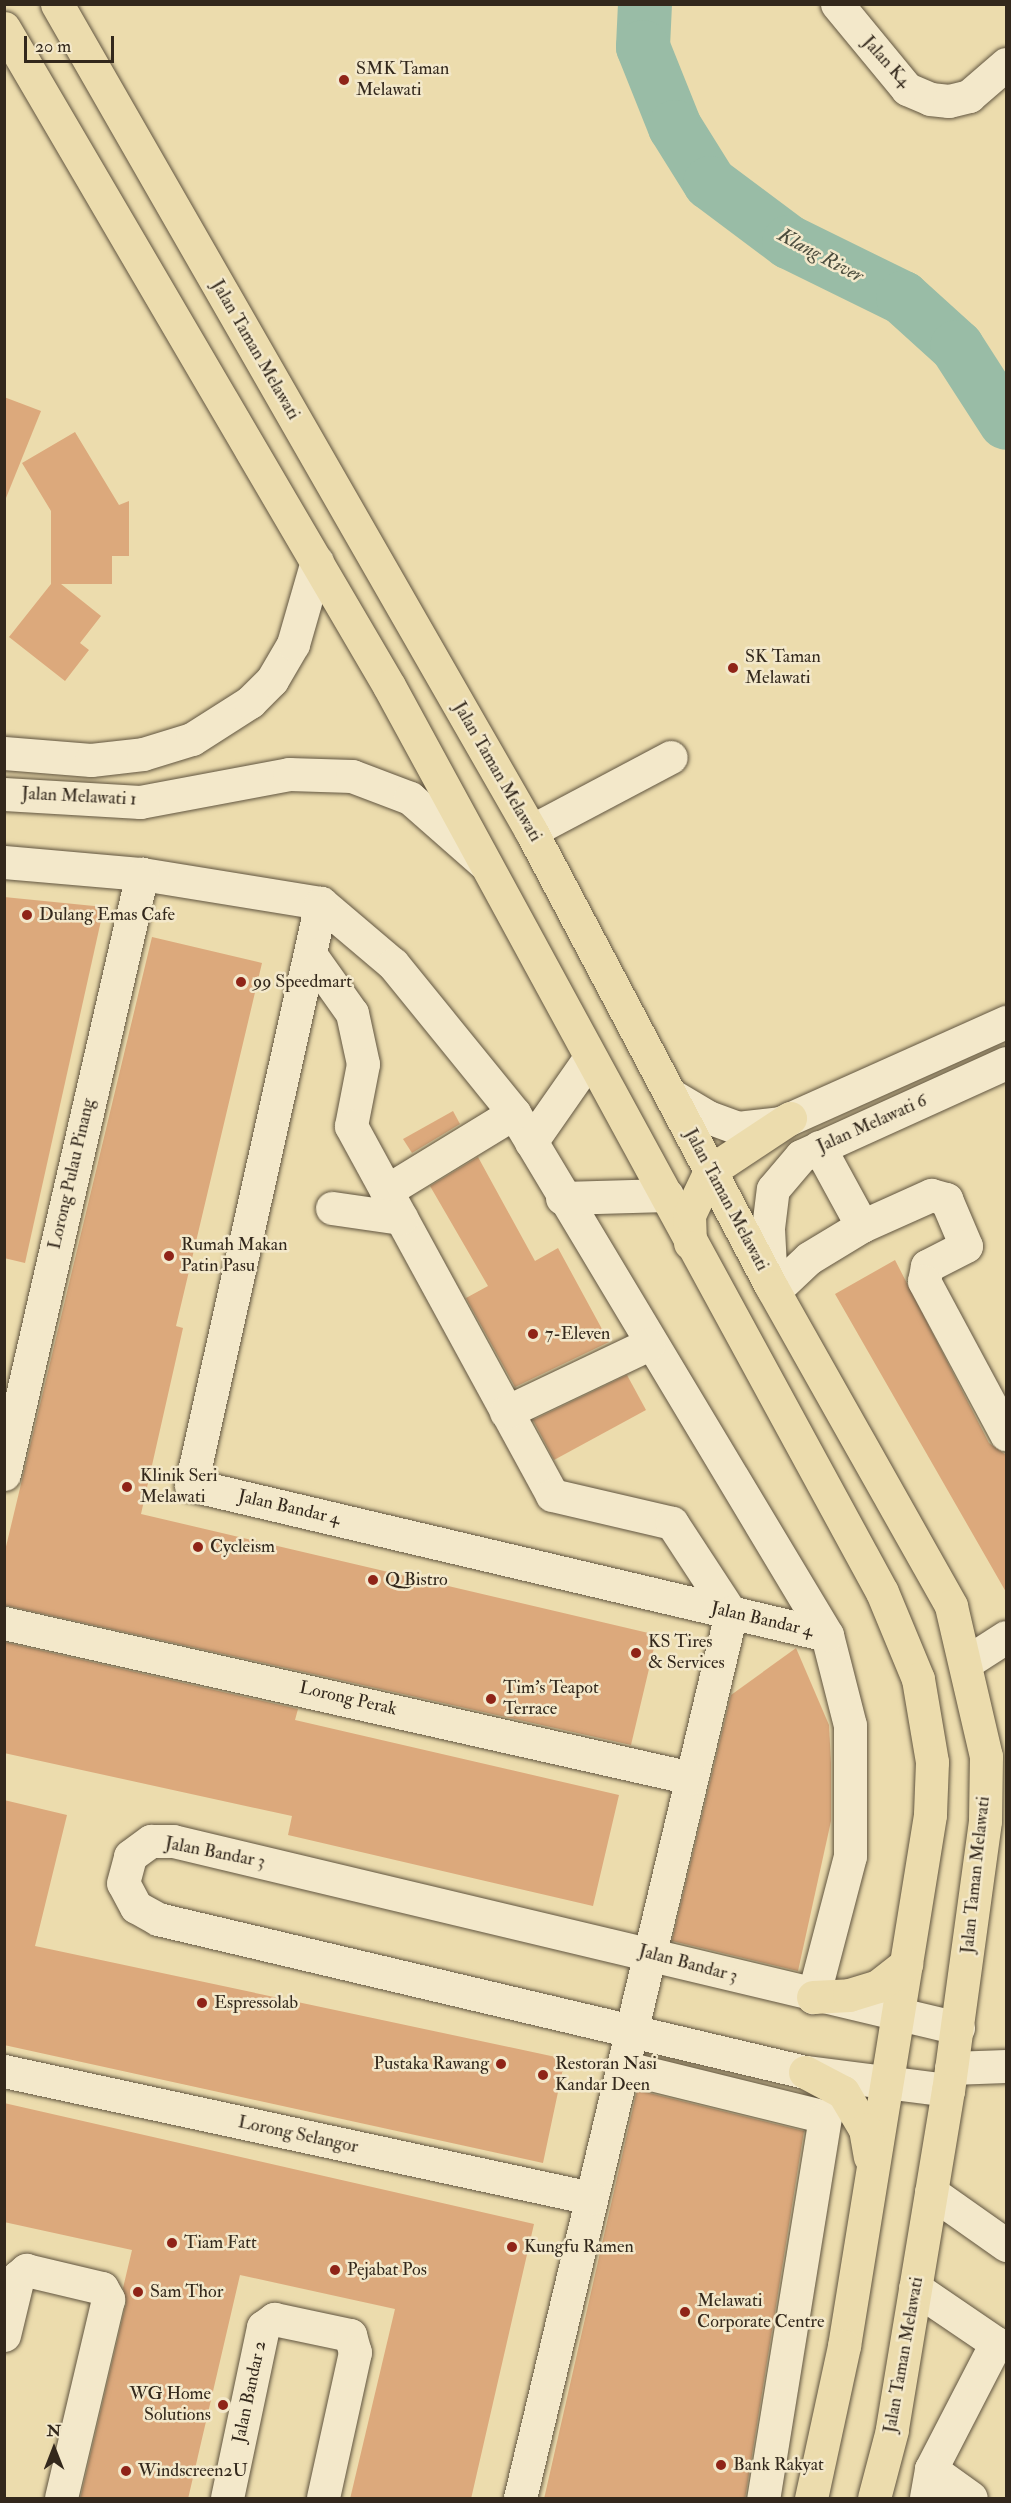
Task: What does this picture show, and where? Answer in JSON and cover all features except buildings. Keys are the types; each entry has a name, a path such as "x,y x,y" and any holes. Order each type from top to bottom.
{"main road":[{"name":"Jalan Taman Melawati","path":"57,4 531,831 772,1289 951,1606 967,1662 996,1809 892,2430 874,2499"},
{"path":"4,28 317,561 489,868 589,1059 667,1195 690,1243 882,1592 918,1679 932,1762 930,1805 844,2346 811,2499"},
{"path":"690,1243 689,1215 710,1171 790,1118"},
{"path":"813,1997 849,1995 879,1986 906,1964"},
{"path":"805,2072 843,2092 865,2129 872,2171"}],"street":[{"name":"Jalan K4","path":"837,4 907,89 930,99 949,101 969,96 1006,64"},
{"name":"Jalan Melawati 1","path":"4,753 91,760 143,754 192,739 250,702 272,680 293,644 317,561"},
{"path":"531,831 671,757"},
{"name":"Jalan Melawati 1","path":"4,794 140,802 289,774 352,776 410,798 489,868"},
{"path":"4,862 142,874 321,903 393,963 514,1113 648,1344 827,1635 850,1725 850,1856 813,1997"},
{"name":"Lorong Pulau Pinang","path":"4,1474 142,874"},
{"name":"Jalan Bandar 4","path":"321,903 191,1485 827,1635"},
{"path":"310,954 352,1013 363,1064 351,1126 552,1495 672,1523 730,1613 520,2499"},
{"path":"671,1095 708,1117 738,1128 790,1118 1006,1022"},
{"path":"531,1142 589,1059"},
{"name":"Jalan Melawati 6","path":"772,1289 768,1228 773,1189 801,1156 1006,1063"},
{"path":"332,1208 394,1205 514,1113"},
{"path":"819,1147 862,1226"},
{"path":"562,1198 667,1195"},
{"path":"772,1289 808,1258 862,1226 931,1195 946,1199 966,1246 927,1266 924,1281 1006,1434"},
{"path":"506,1412 648,1344"},
{"name":"Lorong Perak","path":"4,1623 691,1778"},
{"path":"967,1662 1006,1637"},
{"name":"Jalan Bandar 3","path":"958,2028 897,2018 650,1953 173,1841 151,1841 130,1856 123,1883 136,1907 158,1919 805,2072 887,2080 950,2079 1006,2066"},
{"path":"622,2067 825,2117 763,2499"},
{"name":"Lorong Selangor","path":"4,2071 591,2198"},
{"path":"931,2192 1006,2245"},
{"path":"4,2335 18,2277 26,2270 102,2288 108,2299 61,2499"},
{"path":"915,2288 1001,2348 929,2484 971,2499"},
{"name":"Jalan Bandar 2","path":"227,2499 264,2327 274,2319 350,2335 355,2352 324,2499"}],"waterway":[{"name":"Klang River","path":"645,4 643,47 675,127 710,183 789,242 903,298 957,347 1006,423"}],"place":[{"name":"SMK Taman Melawati","path":"344,80"},
{"name":"SK Taman Melawati","path":"733,668"},
{"name":"Dulang Emas Cafe","path":"27,915"},
{"name":"99 Speedmart","path":"241,982"},
{"name":"Rumah Makan Patin Pasu","path":"169,1256"},
{"name":"7-Eleven","path":"533,1334"},
{"name":"Klinik Seri Melawati","path":"127,1487"},
{"name":"Cycleism","path":"198,1547"},
{"name":"Q Bistro","path":"373,1580"},
{"name":"KS Tires & Services","path":"636,1653"},
{"name":"Tim's Teapot Terrace","path":"491,1699"},
{"name":"Espressolab","path":"202,2003"},
{"name":"Pustaka Rawang","path":"501,2064"},
{"name":"Restoran Nasi Kandar Deen","path":"543,2075"},
{"name":"Tiam Fatt","path":"172,2243"},
{"name":"Kungfu Ramen","path":"512,2247"},
{"name":"Pejabat Pos","path":"335,2270"},
{"name":"Sam Thor","path":"138,2292"},
{"name":"Melawati Corporate Centre","path":"685,2312"},
{"name":"WG Home Solutions","path":"223,2405"},
{"name":"Bank Rakyat","path":"721,2465"},
{"name":"Windscreen2U","path":"126,2471"}]}
